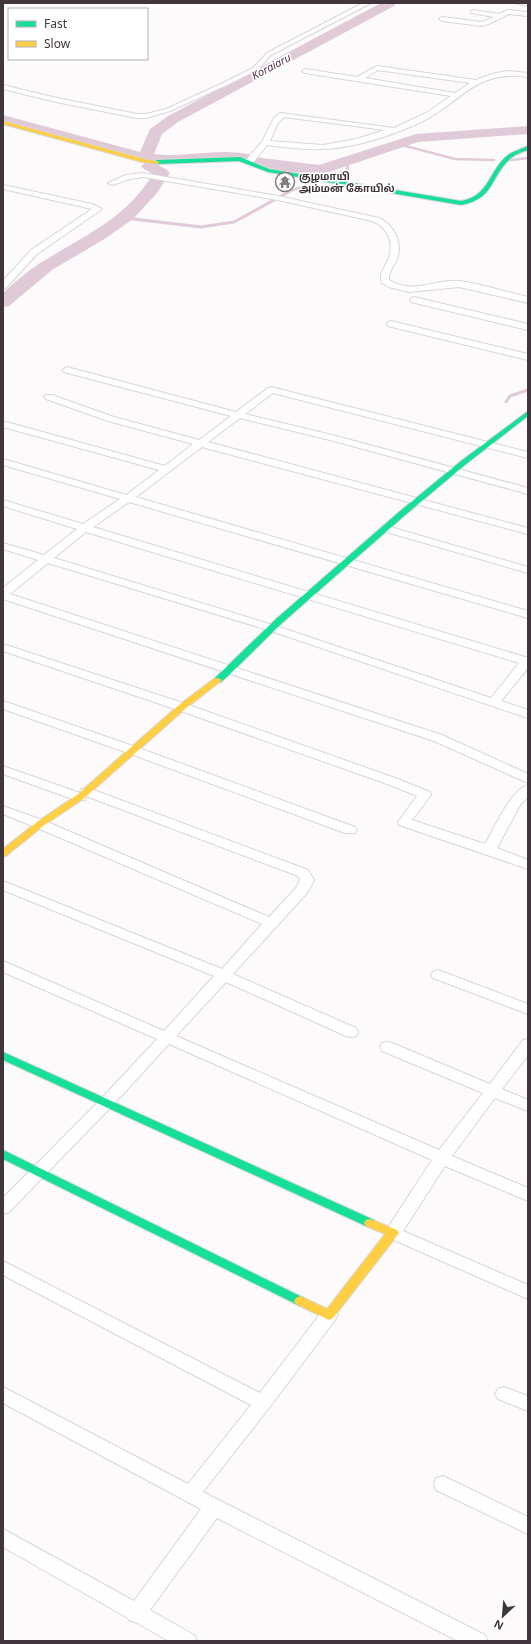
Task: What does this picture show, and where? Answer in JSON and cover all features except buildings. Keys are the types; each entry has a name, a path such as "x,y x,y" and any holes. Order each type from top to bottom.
{"street":[{"path":"3,88 70,103 137,116 146,116 168,110 255,69 269,54 368,3"},
{"path":"518,3 528,4"},
{"path":"473,12 500,16"},
{"path":"442,19 482,24 508,12 528,14"},
{"path":"359,79 377,68 477,82"},
{"path":"305,71 457,94"},
{"path":"265,143 322,147 338,145 394,129 428,116 457,94 477,82 507,73 528,75"},
{"path":"248,162 265,143 279,116 283,114 394,129"},
{"path":"3,122 144,161 166,163 228,158 240,159 268,170 466,204 477,201 507,159 513,154 528,148"},
{"path":"112,182 143,175 278,198 378,221 389,228 396,249 394,256 384,272 385,281 394,287 410,289 438,288 459,284 528,300"},
{"path":"3,187 92,206 98,209 34,252 3,286"},
{"path":"414,300 528,327"},
{"path":"391,324 528,357"},
{"path":"67,370 528,491"},
{"path":"3,595 84,528 127,499 271,390 528,455"},
{"path":"49,397 111,419 202,442 528,531"},
{"path":"3,854 40,824 83,794 182,707 230,670 272,628 439,482 486,444 526,417"},
{"path":"3,424 165,469"},
{"path":"3,462 528,615"},
{"path":"3,503 527,662 494,702"},
{"path":"387,529 528,570"},
{"path":"3,546 272,628 528,714"},
{"path":"3,595 438,738 528,779"},
{"path":"3,648 182,707 394,782 425,795 404,822 489,850 528,865"},
{"path":"3,705 132,750 350,830"},
{"path":"3,770 83,794 303,872 307,880 302,890 106,1103 3,1208"},
{"path":"489,850 515,803 528,789"},
{"path":"3,810 40,824 271,923"},
{"path":"3,884 224,975 351,1032"},
{"path":"3,966 528,1195"},
{"path":"438,975 528,1009"},
{"path":"191,1494 263,1403 393,1233 442,1158 528,1044"},
{"path":"387,1047 528,1106"},
{"path":"3,1056 393,1233 528,1292"},
{"path":"3,1154 329,1315"},
{"path":"3,1267 263,1403"},
{"path":"3,1394 214,1506 478,1641"},
{"path":"504,1394 528,1404"},
{"path":"443,1484 528,1526"},
{"path":"136,1614 214,1506"},
{"path":"3,1537 136,1614 187,1641"}],"waterway":[{"name":"Koraiaru","path":"149,158 147,154 155,132 173,119 390,3"},
{"path":"3,119 149,158"},
{"path":"257,161 283,166 320,170 416,138 528,130"},
{"path":"398,144 455,159 494,160"},
{"path":"149,158 167,160 229,156 247,158"},
{"path":"511,160 528,158"},
{"path":"330,177 346,170 348,168 346,162"},
{"path":"3,302 46,266 100,235 128,216 140,204 162,173 149,166"},
{"path":"285,194 295,189 320,181"},
{"path":"125,218 201,227 234,222 285,194"},
{"path":"506,402 510,396 528,390"}],"traffic: fast":[{"path":"157,162 240,159 268,170 461,203 478,198 489,186 497,172 508,158 515,153 528,148"},
{"path":"218,680 279,621 401,514 495,437 528,413"},
{"path":"3,1056 370,1223"},
{"path":"3,1154 300,1301"}],"traffic: slow":[{"path":"3,122 144,161 157,162"},
{"path":"3,854 40,824 80,797 182,707 218,680"},
{"path":"300,1301 329,1315 393,1233 370,1223"}],"place":[{"name":"குழமாயி அம்மன் கோயில்","path":"285,182"}]}
